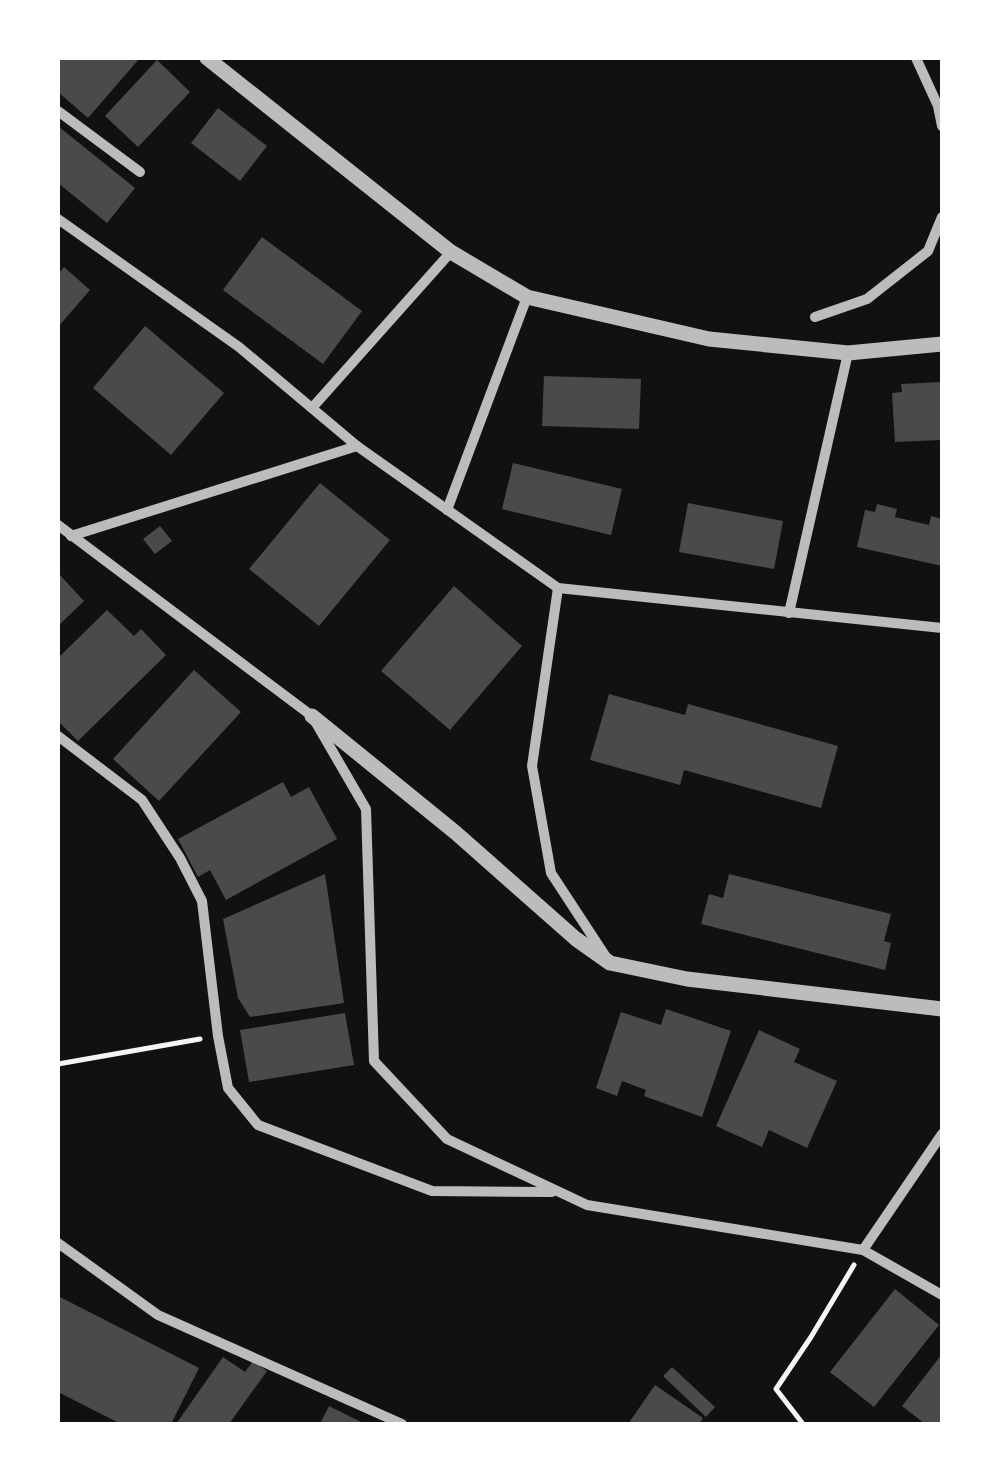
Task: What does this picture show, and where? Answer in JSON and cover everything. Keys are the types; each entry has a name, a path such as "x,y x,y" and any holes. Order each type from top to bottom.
{"street":[{"path":"207,58 452,252 527,297 710,340 848,354 942,344"},
{"path":"916,58 938,106 942,126"},
{"path":"58,111 140,172"},
{"path":"815,317 867,299 928,250 942,216"},
{"path":"58,219 239,347 356,446 558,588 942,628"},
{"path":"312,408 452,252"},
{"path":"447,510 527,297"},
{"path":"789,613 848,354"},
{"path":"71,536 356,446"},
{"path":"58,525 312,716 610,964 687,979 942,1009"},
{"path":"558,588 532,766 551,873 610,964"},
{"path":"312,716 366,809 374,1061 447,1139 586,1205 863,1250 942,1295"},
{"path":"58,736 142,800 202,900 228,1088 258,1125 432,1190 558,1192"},
{"path":"863,1250 942,1134"},
{"path":"58,1243 158,1316 402,1424"}],"path":[{"path":"58,1064 218,1036"},
{"path":"803,1424 776,1389 863,1250"}],"building":[{"path":"60,58 139,59 88,118 58,92"},
{"path":"157,60 190,92 138,147 105,116"},
{"path":"218,108 267,146 240,181 191,143"},
{"path":"58,126 135,188 107,223 58,183"},
{"path":"262,237 362,311 323,364 223,290"},
{"path":"64,267 90,290 58,327 58,274"},
{"path":"145,326 224,393 171,455 93,388"},
{"path":"544,376 641,379 639,429 542,426"},
{"path":"942,382 942,440 895,442 892,393 902,392 901,384"},
{"path":"513,463 622,489 611,535 502,509"},
{"path":"320,483 390,540 319,626 249,569"},
{"path":"688,503 783,521 774,569 679,552"},
{"path":"877,504 897,509 895,517 929,525 931,516 942,519 942,566 857,547 865,510 875,512"},
{"path":"160,526 172,541 155,554 143,539"},
{"path":"58,573 84,601 58,626"},
{"path":"454,586 522,646 450,730 381,671"},
{"path":"107,610 134,636 141,629 166,655 78,741 58,721 58,658"},
{"path":"194,670 241,712 159,801 113,759"},
{"path":"609,694 685,715 688,704 838,746 821,808 684,770 680,785 590,760"},
{"path":"283,782 291,797 309,787 337,839 226,900 210,870 198,877 178,839"},
{"path":"325,874 344,1003 250,1017 238,998 223,919"},
{"path":"729,874 891,914 884,941 891,943 885,970 701,924 709,894 723,898"},
{"path":"666,1009 731,1031 702,1117 644,1096 646,1090 622,1081 617,1096 596,1088 621,1012 661,1025"},
{"path":"345,1013 354,1065 249,1082 240,1030"},
{"path":"759,1030 800,1049 794,1062 837,1081 807,1148 769,1130 762,1147 716,1126"},
{"path":"895,1289 939,1325 874,1407 830,1372"},
{"path":"58,1296 199,1368 171,1424 121,1424 58,1392"},
{"path":"942,1354 942,1424 925,1424 902,1406"},
{"path":"223,1357 245,1372 253,1361 267,1371 229,1424 176,1424"},
{"path":"672,1367 715,1407 706,1417 663,1376"},
{"path":"655,1385 703,1418 699,1424 628,1424"},
{"path":"329,1406 365,1424 320,1424"}]}
